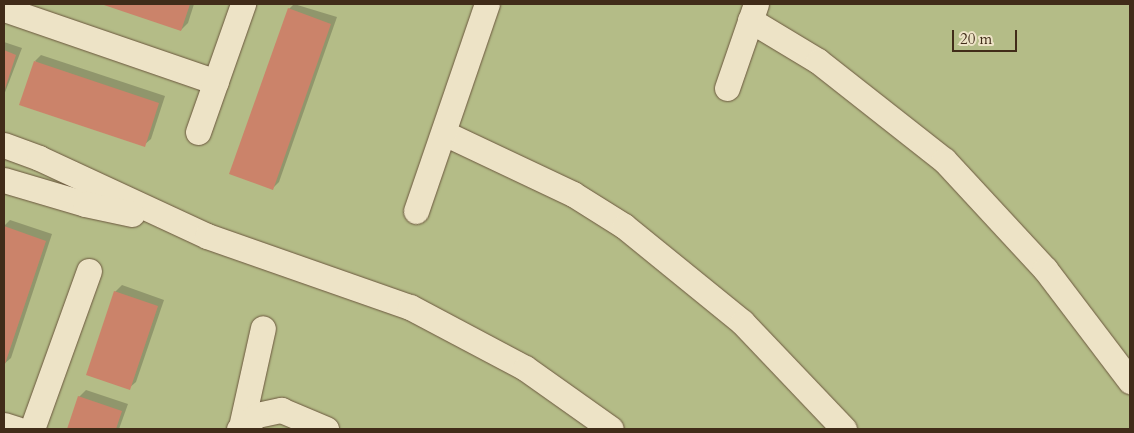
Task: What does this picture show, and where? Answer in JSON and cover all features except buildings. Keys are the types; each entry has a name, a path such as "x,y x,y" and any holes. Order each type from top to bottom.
{"street":[{"path":"198,132 242,4"},
{"path":"416,211 487,4"},
{"path":"4,9 216,82"},
{"path":"728,88 753,12 944,160 1045,269 1130,381"},
{"path":"444,133 573,194 658,252 742,322 844,429"},
{"path":"4,145 59,167 179,224 410,307 525,368 611,429"},
{"path":"48,194 59,167"},
{"path":"4,180 48,194 179,224"},
{"path":"32,429 89,271"},
{"path":"240,428 262,328"},
{"path":"240,428 257,415 281,410 326,429"},
{"path":"4,425 17,429"}],"green space":[{"path":"4,4 1130,4 1130,429 4,429"}]}
